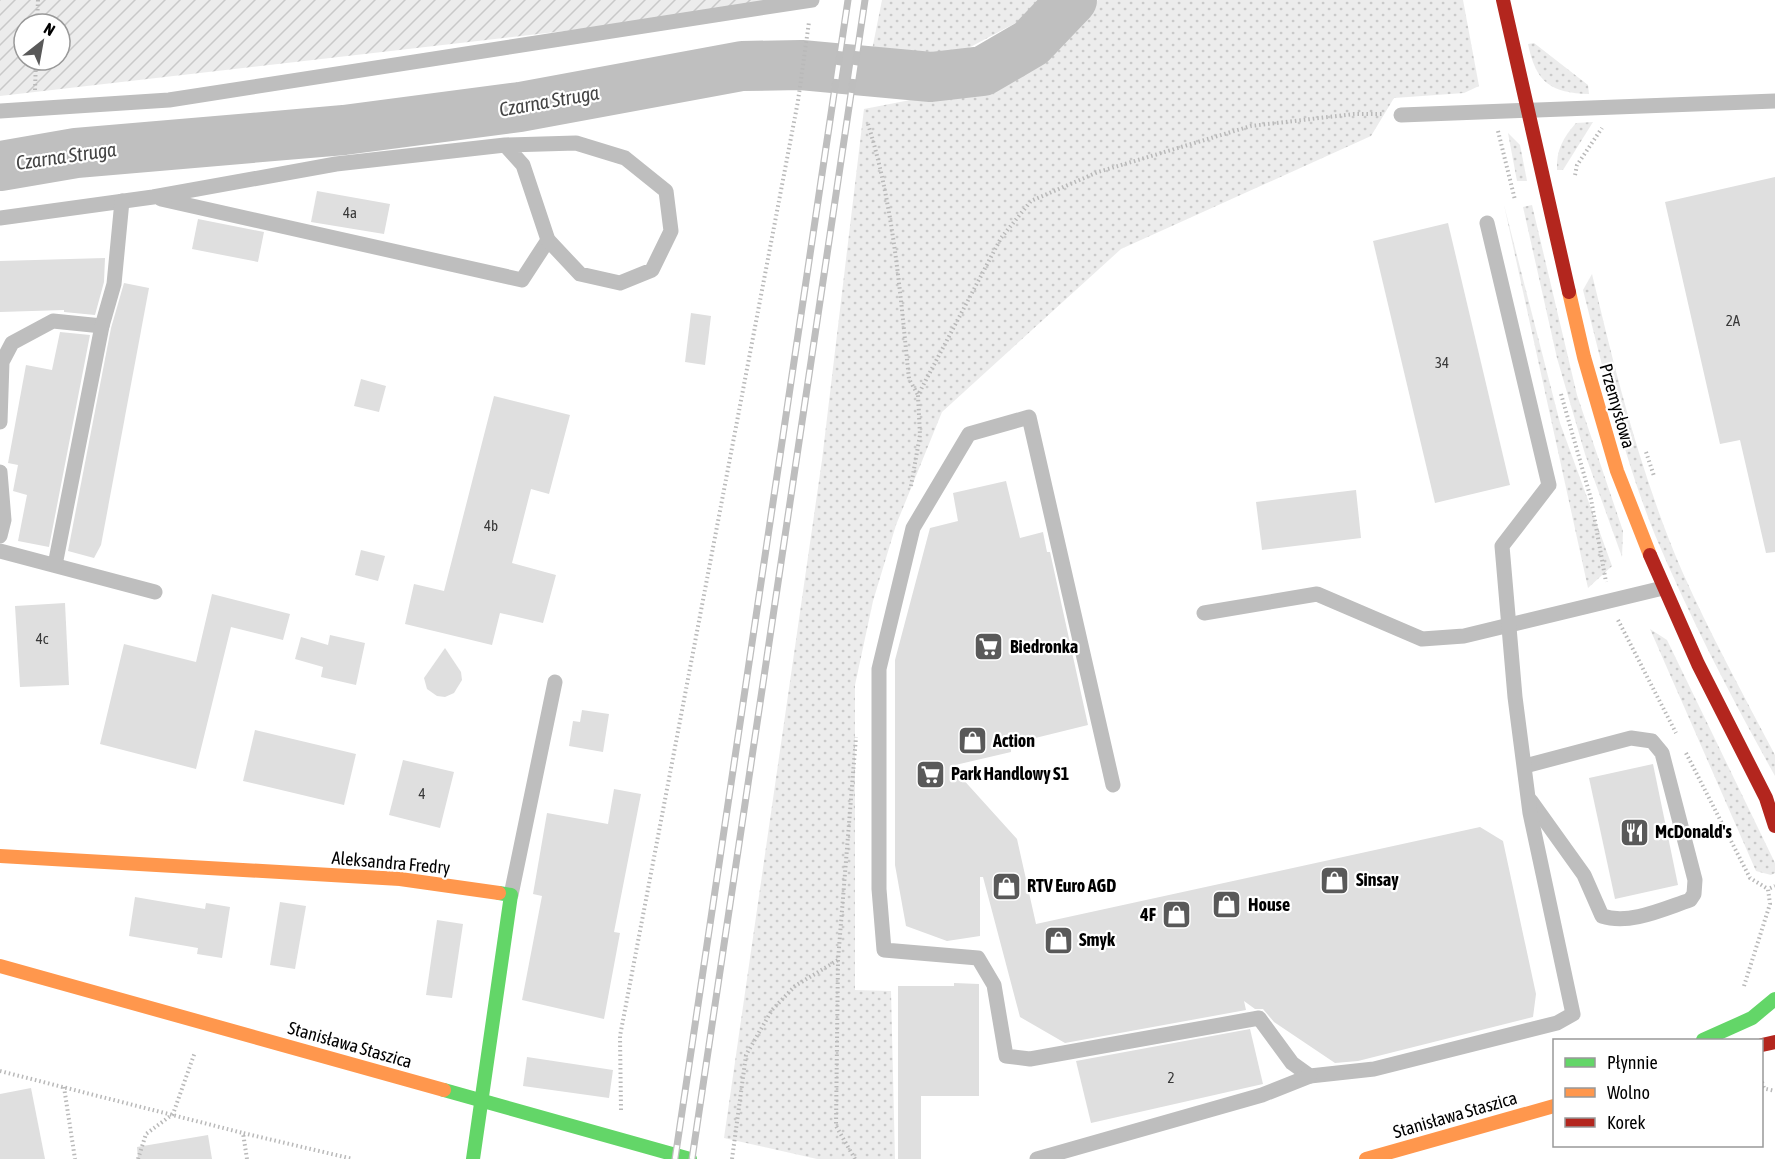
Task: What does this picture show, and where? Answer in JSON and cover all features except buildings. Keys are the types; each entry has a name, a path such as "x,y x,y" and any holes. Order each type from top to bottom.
{"street":[{"name":"Przemysłowa","path":"1503,0 1593,392 1617,471 1663,588 1698,664 1766,798 1775,811"},
{"name":"Przemysłowa","path":"1766,798 1775,826"},
{"name":"Aleksandra Fredry","path":"0,856 400,879 511,895"},
{"path":"474,1159 511,895"},
{"name":"Stanisława Staszica","path":"0,966 690,1159"},
{"path":"1707,1039 1739,1024 1771,1005 1775,999"},
{"name":"Stanisława Staszica","path":"1366,1159 1553,1106"}],"lane":[{"path":"0,111 169,100 812,0"},
{"path":"1401,114 1775,101"},
{"path":"0,218 153,197 336,164 505,145 576,143 625,158 666,191 671,231 652,270 620,283 580,274 548,240 524,165 505,145"},
{"path":"153,197 522,280 548,240"},
{"path":"55,566 102,326 114,284 122,201"},
{"path":"1037,1159 1262,1095 1310,1076 1374,1069 1557,1023 1573,1014 1529,798 1515,697 1511,624 1502,546 1549,485 1487,223"},
{"path":"0,422 2,363 12,343 53,321 102,326"},
{"path":"1113,784 1029,417 969,435 913,528 879,669 879,889 884,950 978,958 994,985 1006,1056 1030,1059 1259,1018 1292,1063 1310,1076"},
{"path":"0,472 4,520 0,536"},
{"path":"0,551 155,592"},
{"path":"1204,613 1317,594 1422,639 1464,636 1610,603 1663,588"},
{"path":"511,895 555,682"},
{"path":"1525,766 1632,738 1652,741 1662,753 1695,880 1694,894 1690,900 1626,920 1602,916 1584,874 1529,798"}],"path":[{"path":"621,1111 620,1036 798,101 807,40"},
{"path":"34,108 36,72"},
{"path":"1574,181 1577,165 1605,124 1605,107"},
{"path":"918,395 1001,238 1031,201 1098,172 1251,126 1354,114 1401,114"},
{"path":"868,124 880,162 895,242 909,379 918,395 920,435 909,494"},
{"path":"1644,447 1655,479"},
{"path":"855,1159 836,1126 838,960 856,732"},
{"path":"1743,991 1770,904 1768,889 1775,886"},
{"path":"732,1159 746,1055 772,1010 795,986 838,960"},
{"path":"138,1159 146,1134 173,1114 206,1023"},
{"path":"1,1072 353,1159"},
{"path":"64,1087 75,1159"},
{"path":"1763,1088 1775,1091"},
{"path":"243,1133 248,1159"}],"shaded area":[{"path":"0,0 790,0 789,5 0,96"},
{"path":"882,0 1049,0 1031,15 959,53 872,50"},
{"path":"1098,0 1463,0 1479,86 1464,93 1394,98 1371,136 1121,249 942,412 896,525 873,601 855,685 855,990 891,991 895,1159 817,1159 724,1138 822,460 864,109 1003,82"},
{"path":"1534,43 1588,85 1589,94 1565,91 1547,83 1541,77 1531,57 1528,44"},
{"path":"1593,122 1563,170 1557,170 1559,150 1571,129 1576,123"},
{"path":"1508,133 1520,145 1527,181 1517,181"},
{"path":"1504,205 1560,423 1612,566 1588,588"},
{"path":"1532,205 1577,395 1623,531 1622,557 1585,454 1557,358 1523,207"},
{"path":"1592,274 1620,387 1667,535 1727,664 1775,755 1775,776 1727,687 1668,566 1633,475 1583,290"},
{"path":"1650,629 1667,640 1775,863 1775,873 1771,875 1756,871"}],"waterway":[{"name":"Czarna Struga","path":"0,166 76,153 344,130 520,107 742,66 801,65 931,77 983,71 1031,43 1072,0"}],"railway":[{"path":"675,1159 848,0"},
{"path":"692,1159 865,0"}],"traffic: fast":[{"path":"473,1159 511,895 499,893"},
{"path":"1705,1039 1752,1018 1775,999"},
{"path":"444,1090 690,1159"}],"traffic: slow":[{"path":"1569,292 1584,357 1617,471 1650,555"},
{"path":"0,856 400,879 499,893"},
{"path":"0,966 444,1090"},
{"path":"1366,1159 1553,1106"}],"traffic: jam":[{"path":"1503,0 1569,292"},
{"path":"1650,555 1698,664 1766,798 1775,826"},
{"path":"1763,1045 1775,1042"}],"place":[{"name":"Biedronka","path":"989,647"},
{"name":"Action","path":"972,741"},
{"name":"Park Handlowy S1","path":"930,774"},
{"name":"McDonald's","path":"1634,832"},
{"name":"Sinsay","path":"1335,880"},
{"name":"RTV Euro AGD","path":"1006,886"},
{"name":"House","path":"1227,905"},
{"name":"4F","path":"1177,915"},
{"name":"Smyk","path":"1058,940"}]}
